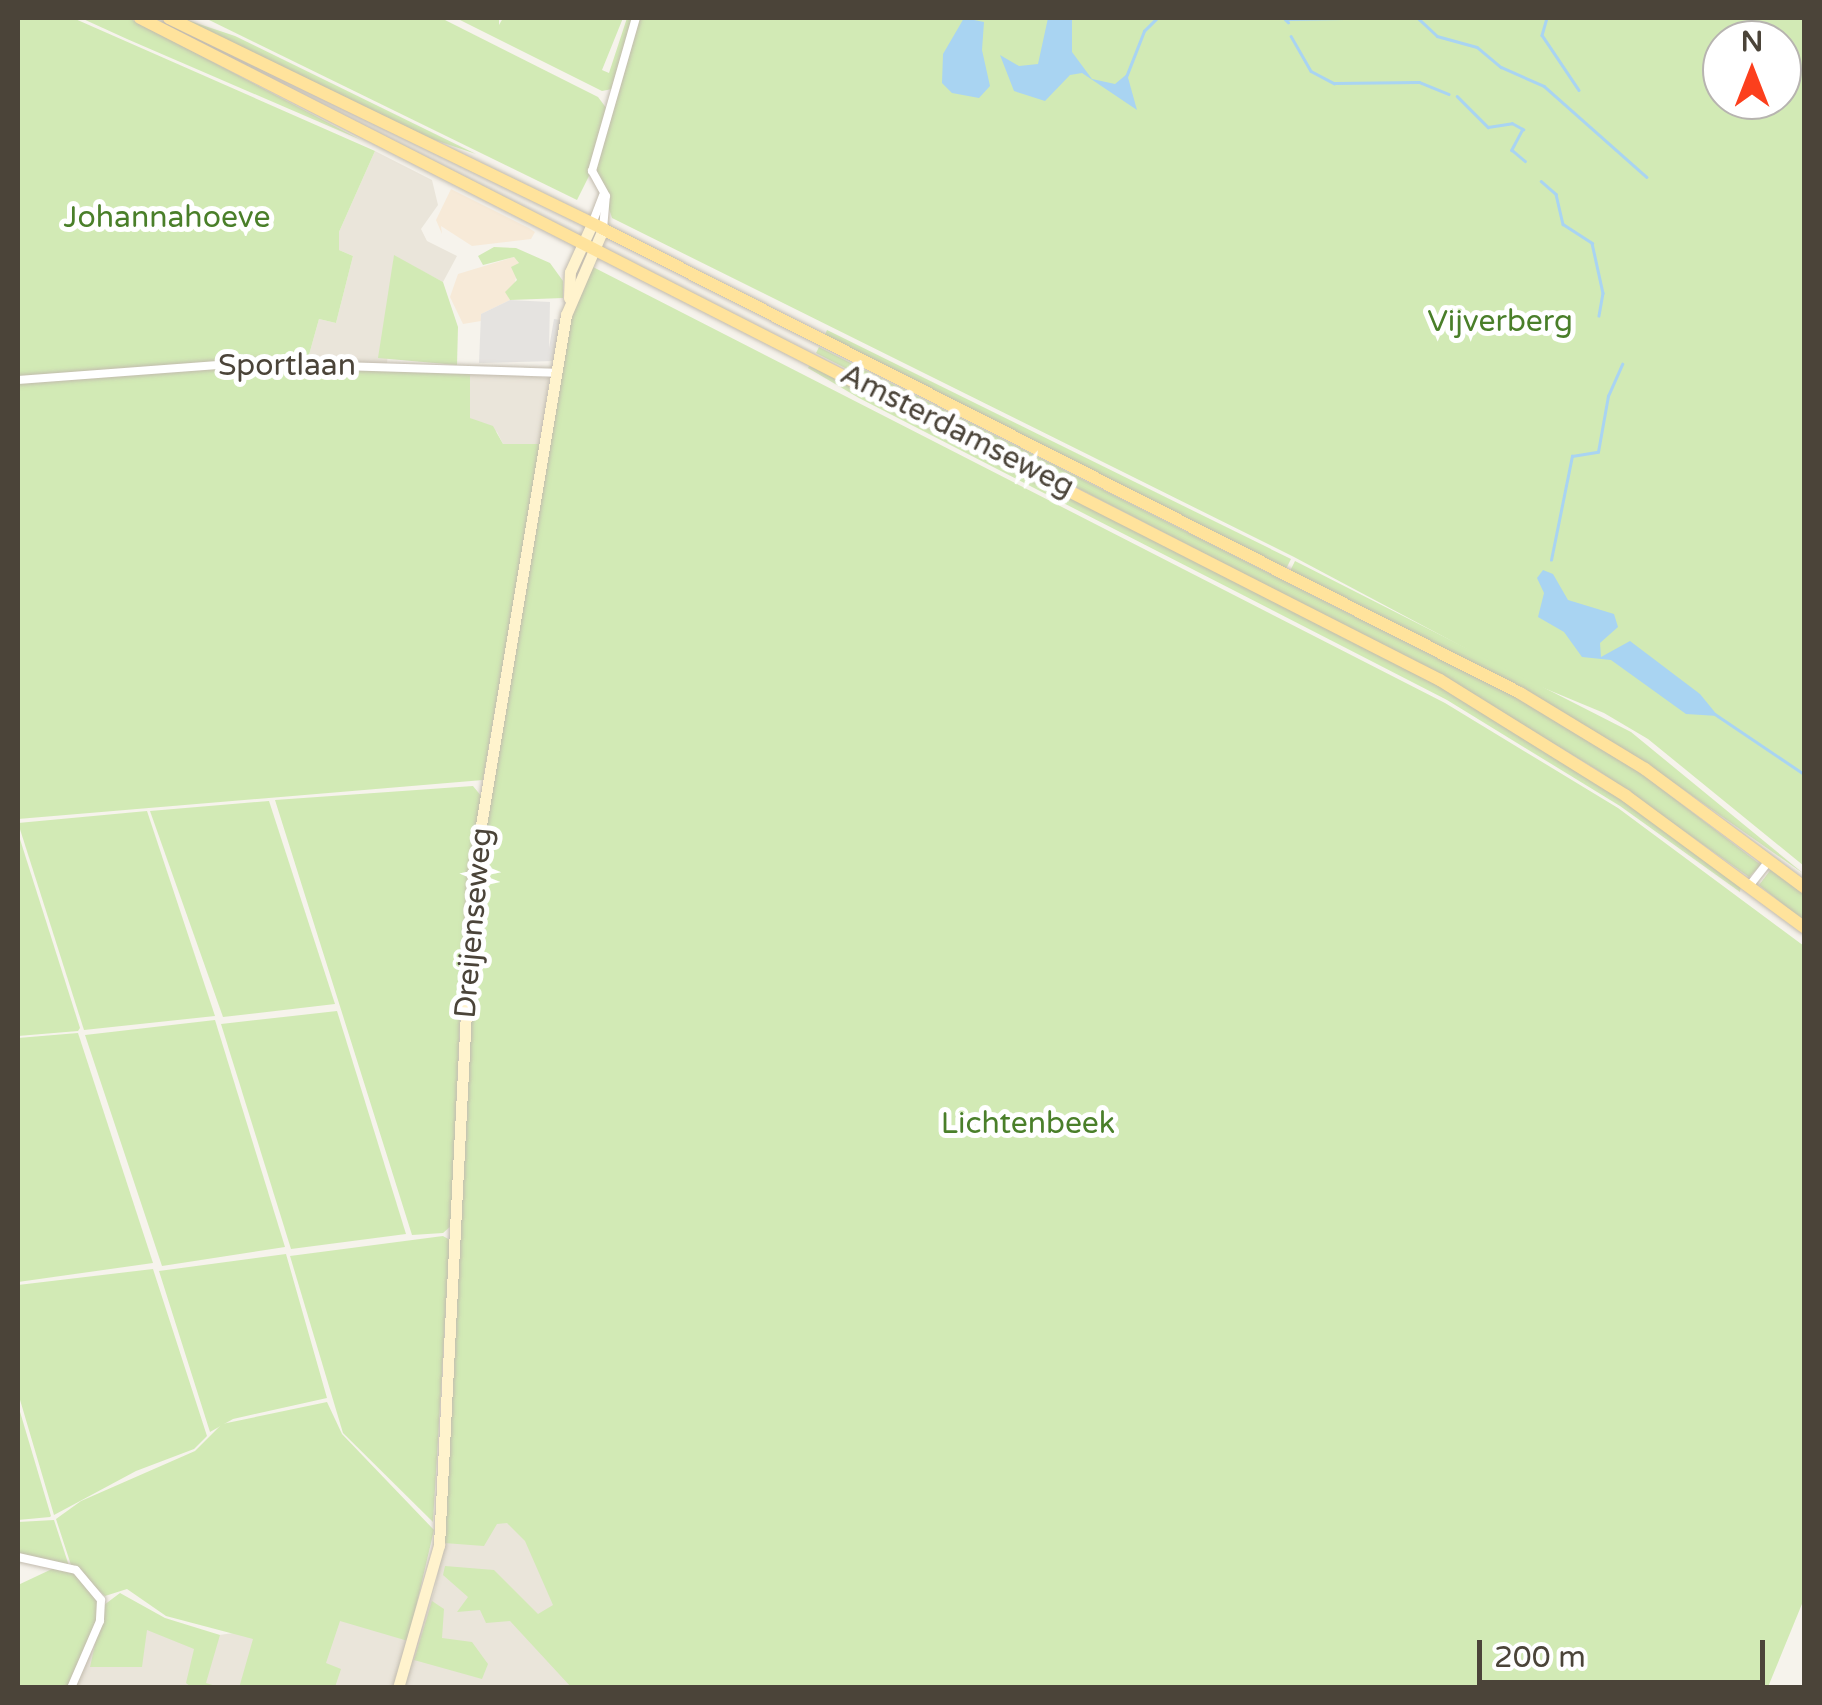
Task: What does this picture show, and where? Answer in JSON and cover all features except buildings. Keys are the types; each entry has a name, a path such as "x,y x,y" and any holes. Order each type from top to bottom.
{"main road":[{"name":"Amsterdamseweg","path":"140,18 1440,680 1596,776 1804,927"},
{"name":"Amsterdamseweg","path":"168,18 598,226 1520,694 1644,768 1804,887"},
{"name":"Dreijenseweg","path":"398,1688 440,1545 471,889 569,307 570,272 598,226"}],"street":[{"path":"598,226 604,191 592,171 636,18"},
{"name":"Sportlaan","path":"18,380 244,363 556,373"},
{"path":"1750,885 1770,859"},
{"path":"18,1557 76,1570 101,1600 96,1634 71,1688"}],"shaded area":[{"path":"375,151 432,180 438,205 421,229 427,241 457,256 443,282 394,256 387,364 307,362 319,319 336,323 353,256 339,250 339,232"},
{"path":"451,189 535,232 531,239 472,246 441,226 442,234 436,220"},
{"path":"514,257 519,263 513,291 506,292 510,300 481,314 481,321 463,324 450,297 458,274"},
{"path":"510,300 550,302 549,348 554,319 561,320 554,361 479,363 481,314"},
{"path":"470,371 549,378 541,444 503,444 497,432 470,418"},
{"path":"518,1520 597,1687 402,1688 435,1589 445,1531"},
{"path":"338,1619 409,1640 393,1687 74,1688 102,1621 219,1635"}],"green space":[{"name":"Johannahoeve","path":"18,18 73,18 375,151 339,232 339,250 353,256 336,323 319,319 307,362 18,377"},
{"path":"81,18 129,18 361,140 127,39"},
{"path":"181,18 235,36 476,154 429,138"},
{"path":"205,18 441,18 598,97 607,109 589,176 577,200"},
{"path":"456,18 499,18 499,25 503,18 623,18 602,70 609,73 627,18 633,18 612,89 602,91"},
{"name":"Vijverberg","path":"640,18 1804,18 1804,866 1648,739 1604,713 1527,681 1294,557 612,218 596,169"},
{"path":"494,247 516,248 550,263 563,281 563,298 510,300 505,292 517,280 511,267 519,263 514,257 483,265 478,256"},
{"path":"394,255 443,282 458,327 457,365 378,358"},
{"name":"Lichtenbeek","path":"593,267 1445,703 1618,808 1804,946 1804,1599 1768,1687 571,1687 510,1621 486,1623 480,1610 457,1612 468,1597 443,1575 445,1566 494,1570 538,1614 553,1605 525,1541 507,1523 497,1524 484,1546 444,1543 475,889 570,321"},
{"path":"827,330 1291,559 1286,569 824,337"},
{"path":"819,347 1517,698 1641,773 1761,865 1749,877 1599,771 1442,676 816,353"},
{"path":"811,363 1451,692 1635,808 1741,885 1740,892 1620,806 1447,700 859,398 808,368"},
{"path":"225,366 470,371 470,418 493,426 503,444 541,444 483,780 18,819 18,383"},
{"path":"1295,561 1631,732 1804,874 1647,764 1290,571"},
{"path":"473,786 482,797 466,889 451,1226 443,1233 412,1235 275,800"},
{"path":"269,801 335,1004 223,1017 150,811"},
{"path":"147,811 215,1016 84,1030 18,823"},
{"path":"18,833 80,1028 78,1031 18,1036"},
{"path":"1772,868 1804,894 1804,921 1759,885"},
{"path":"337,1011 406,1234 291,1249 221,1024"},
{"path":"215,1020 285,1247 162,1266 85,1035"},
{"path":"78,1033 153,1263 18,1282 18,1038"},
{"path":"443,1236 450,1240 433,1522 343,1433 290,1256"},
{"path":"286,1254 327,1398 233,1419 210,1432 159,1271"},
{"path":"153,1269 207,1436 194,1449 136,1471 54,1515 18,1393 18,1285"},
{"path":"327,1402 342,1434 434,1530 408,1641 340,1621 326,1663 341,1669 335,1687 239,1688 253,1639 166,1616 127,1589 105,1596 71,1565 56,1519 81,1501 195,1451 222,1424"},
{"path":"18,1405 51,1516 50,1517 18,1520"},
{"path":"54,1520 69,1566 18,1555 18,1522"},
{"path":"52,1569 70,1569 98,1595 100,1611 69,1687 18,1688 18,1585"},
{"path":"120,1593 165,1618 220,1635 206,1683 219,1687 191,1687 186,1683 194,1649 147,1630 142,1667 90,1667 104,1605"},
{"path":"432,1601 444,1609 442,1638 472,1642 488,1664 482,1679 414,1660"}],"water":[{"path":"964,18 984,22 982,50 990,86 979,98 952,93 942,83 943,54"},
{"path":"1048,18 1072,18 1072,52 1092,79 1115,84 1127,74 1137,110 1082,73 1070,75 1045,101 1014,91 1000,55 1019,66 1038,64"},
{"path":"1543,570 1553,574 1568,600 1614,614 1618,627 1600,643 1601,657 1630,641 1700,694 1718,716 1686,714 1611,660 1582,657 1564,632 1538,617 1544,593 1537,578"}],"waterway":[{"path":"1126,77 1144,31 1157,18"},
{"path":"1284,18 1288,22"},
{"path":"1288,19 1344,18"},
{"path":"1418,18 1437,36 1477,47 1501,67 1544,86 1647,177"},
{"path":"1547,18 1542,35 1579,90"},
{"path":"1291,36 1311,71 1334,83 1419,82 1449,94"},
{"path":"1457,96 1488,127 1512,123 1523,129 1512,150 1525,161"},
{"path":"1541,181 1556,194 1563,224 1592,243 1603,293 1599,316"},
{"path":"1551,560 1572,456 1598,452 1608,396 1622,364"},
{"path":"1715,714 1804,774"}]}
